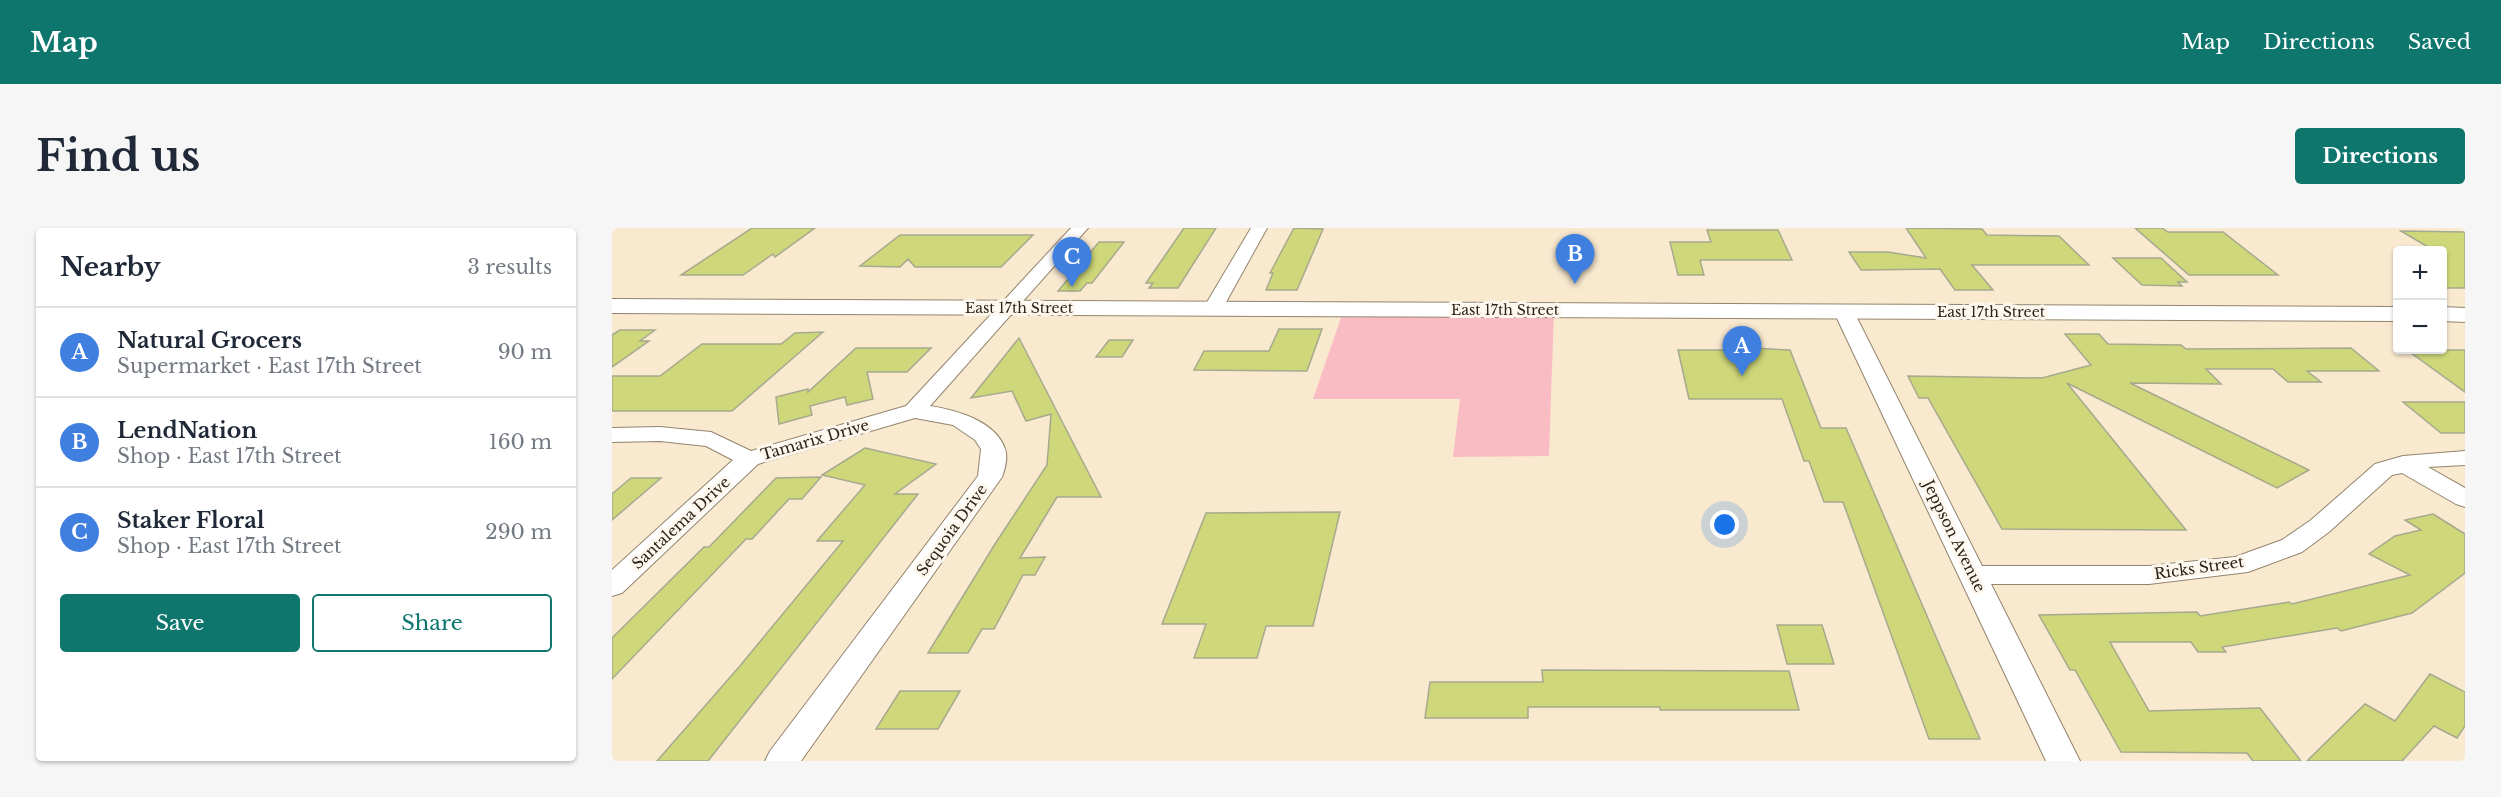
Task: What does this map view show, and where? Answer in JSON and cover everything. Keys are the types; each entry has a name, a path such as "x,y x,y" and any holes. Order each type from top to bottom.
{"main road":[{"name":"East 17th Street","path":"612,306 2393,314"},
{"path":"2447,314 2465,315"}],"street":[{"path":"914,411 1080,228"},
{"path":"1213,309 1259,228"},
{"name":"Jeppson Avenue","path":"1844,312 2063,761"},
{"name":"Tamarix Drive","path":"612,435 660,434 711,439 749,459 914,411"},
{"name":"Sequoia Drive","path":"782,761 990,477 993,466 993,449 983,435 961,420 914,411"},
{"name":"Ricks Street","path":"1973,575 2149,575 2238,566 2292,546 2320,526 2384,469 2403,463 2465,458"},
{"name":"Santalema Drive","path":"612,586 749,459"},
{"path":"2403,463 2465,499"}],"shaded area":[{"path":"1344,309 1554,310 1549,456 1453,457 1460,399 1313,399"}],"building":[{"path":"752,228 815,228 775,257 773,254 743,275 681,275"},
{"path":"1184,228 1216,228 1178,288 1149,288 1153,283 1146,283"},
{"path":"1294,228 1323,229 1297,290 1266,290 1273,273 1270,273"},
{"path":"1906,228 1982,229 1987,235 2059,236 2089,265 1972,265 1993,290 1955,290 1940,269 1861,270 1849,252 1888,252 1926,258"},
{"path":"2135,228 2162,228 2168,232 2223,232 2278,275 2189,275"},
{"path":"1707,230 1778,230 1792,260 1700,260 1704,275 1678,275 1670,242 1711,242"},
{"path":"2401,231 2465,232 2465,288 2447,288 2447,246 2426,246"},
{"path":"900,235 1033,235 1001,267 915,267 908,259 900,267 860,266"},
{"path":"1099,242 1124,242 1092,283 1087,283 1080,291 1058,291"},
{"path":"2113,258 2161,258 2187,282 2178,282 2182,286 2142,285"},
{"path":"1279,329 1322,329 1307,371 1194,370 1204,351 1269,351"},
{"path":"620,330 655,330 640,341 649,341 612,367 612,335"},
{"path":"823,332 732,411 612,411 612,376 660,376 702,344 781,344 795,333"},
{"path":"2065,334 2099,334 2108,344 2181,345 2186,349 2351,348 2379,371 2307,371 2321,382 2288,382 2273,369 2206,369 2221,384 2130,383 2309,470 2277,488 2067,383 2186,530 2002,529 1928,398 1919,398 1908,376 2042,378 2091,365"},
{"path":"1019,338 1101,497 1057,497 1020,558 1045,557 1035,575 1023,575 994,629 982,629 968,653 928,653 1047,465 1051,414 1026,421 1012,391 971,398"},
{"path":"1109,340 1133,340 1122,357 1096,357"},
{"path":"1731,347 1790,350 1821,428 1846,428 1980,739 1929,739 1843,502 1824,502 1809,461 1804,461 1782,399 1689,399 1678,350 1731,350"},
{"path":"856,348 931,348 907,372 867,372 873,399 847,405 845,397 810,406 812,415 779,424 776,397 808,389 808,392"},
{"path":"2447,350 2465,350 2465,392 2413,354 2447,354"},
{"path":"2403,402 2465,402 2465,433 2441,433"},
{"path":"865,448 936,464 895,494 918,494 708,761 657,761 739,667 843,541 817,541 865,485 822,475"},
{"path":"821,477 802,499 789,499 752,539 746,539 612,679 612,638 704,547 709,547 776,478"},
{"path":"631,478 661,478 612,520 612,494"},
{"path":"1340,512 1313,626 1266,626 1257,658 1194,658 1206,624 1162,624 1206,513"},
{"path":"2433,514 2465,534 2465,573 2412,613 2341,631 2337,628 2222,647 2226,652 2198,652 2191,642 2110,642 2149,711 2260,708 2301,761 2253,761 2247,753 2121,752 2075,670 2070,670 2039,615 2197,612 2200,616 2289,602 2292,604 2410,575 2369,554 2395,536 2421,530 2405,520"},
{"path":"1777,625 1822,625 1834,664 1787,664"},
{"path":"1542,670 1789,671 1799,710 1528,707 1528,718 1425,718 1430,682 1543,682"},
{"path":"2430,674 2465,692 2465,726 2457,738 2434,726 2402,761 2307,761 2365,704 2395,721"},
{"path":"900,691 960,691 938,729 876,729"}],"place":[{"name":"LendNation","path":"1575,284"},
{"name":"Staker Floral","path":"1072,287"},
{"name":"Natural Grocers","path":"1742,376"}]}
